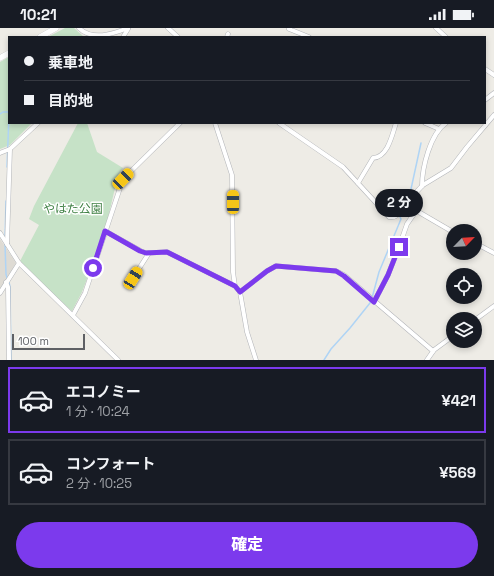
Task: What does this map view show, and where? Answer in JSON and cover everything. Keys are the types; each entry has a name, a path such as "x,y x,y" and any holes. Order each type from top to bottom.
{"main road":[{"path":"42,36 56,28"}],"street":[{"path":"79,28 86,34 91,35 111,35 128,28"},
{"path":"168,28 177,36"},
{"path":"290,28 289,29 306,36"},
{"path":"436,28 445,36"},
{"path":"486,99 494,93"},
{"path":"280,124 338,163 392,218 398,216 405,204 422,186 451,168 494,115"},
{"path":"0,153 10,149 37,124"},
{"path":"73,315 85,293 123,179 179,124"},
{"path":"215,124 232,174 233,272 235,286"},
{"path":"358,183 373,158 385,152 396,124"},
{"path":"428,124 439,129"},
{"path":"422,186 422,174 426,160 439,129 445,124"},
{"path":"7,244 10,149"},
{"path":"405,204 446,228"},
{"path":"374,302 396,254 407,224 416,211"},
{"path":"105,231 140,251 149,253 167,252 235,286 240,292 247,332 256,360"},
{"path":"0,233 19,263 118,360"},
{"path":"482,246 493,251"},
{"path":"133,278 149,253"},
{"path":"0,293 19,263"},
{"path":"240,292 267,271 276,266 336,271 344,276 433,351"},
{"path":"6,282 8,287 9,360"},
{"path":"482,315 494,306"},
{"path":"427,360 433,351 446,341"}],"shaded area":[{"path":"0,239 16,263 0,290"}],"green space":[{"path":"65,28 74,28 83,36 50,36"},
{"path":"8,58 8,124 31,124 10,145 0,149 0,62"},
{"name":"やはた公園","path":"77,124 87,124 97,152 123,168 118,175 105,231 82,292 72,311 74,313 19,263 39,225 29,219 34,206"}],"waterway":[{"path":"0,114 3,112 8,112"},
{"path":"7,167 9,124"},
{"path":"398,212 397,205 411,189 421,143"},
{"path":"5,239 6,201"},
{"path":"324,360 331,349 370,303 379,272 401,219 399,215"},
{"path":"5,244 7,278"},
{"path":"9,282 11,360"}],"route":[{"path":"93,268 105,231 140,251 146,253 167,252 235,286 240,292 267,271 276,266 336,271 374,302 388,275 399,247"}]}
